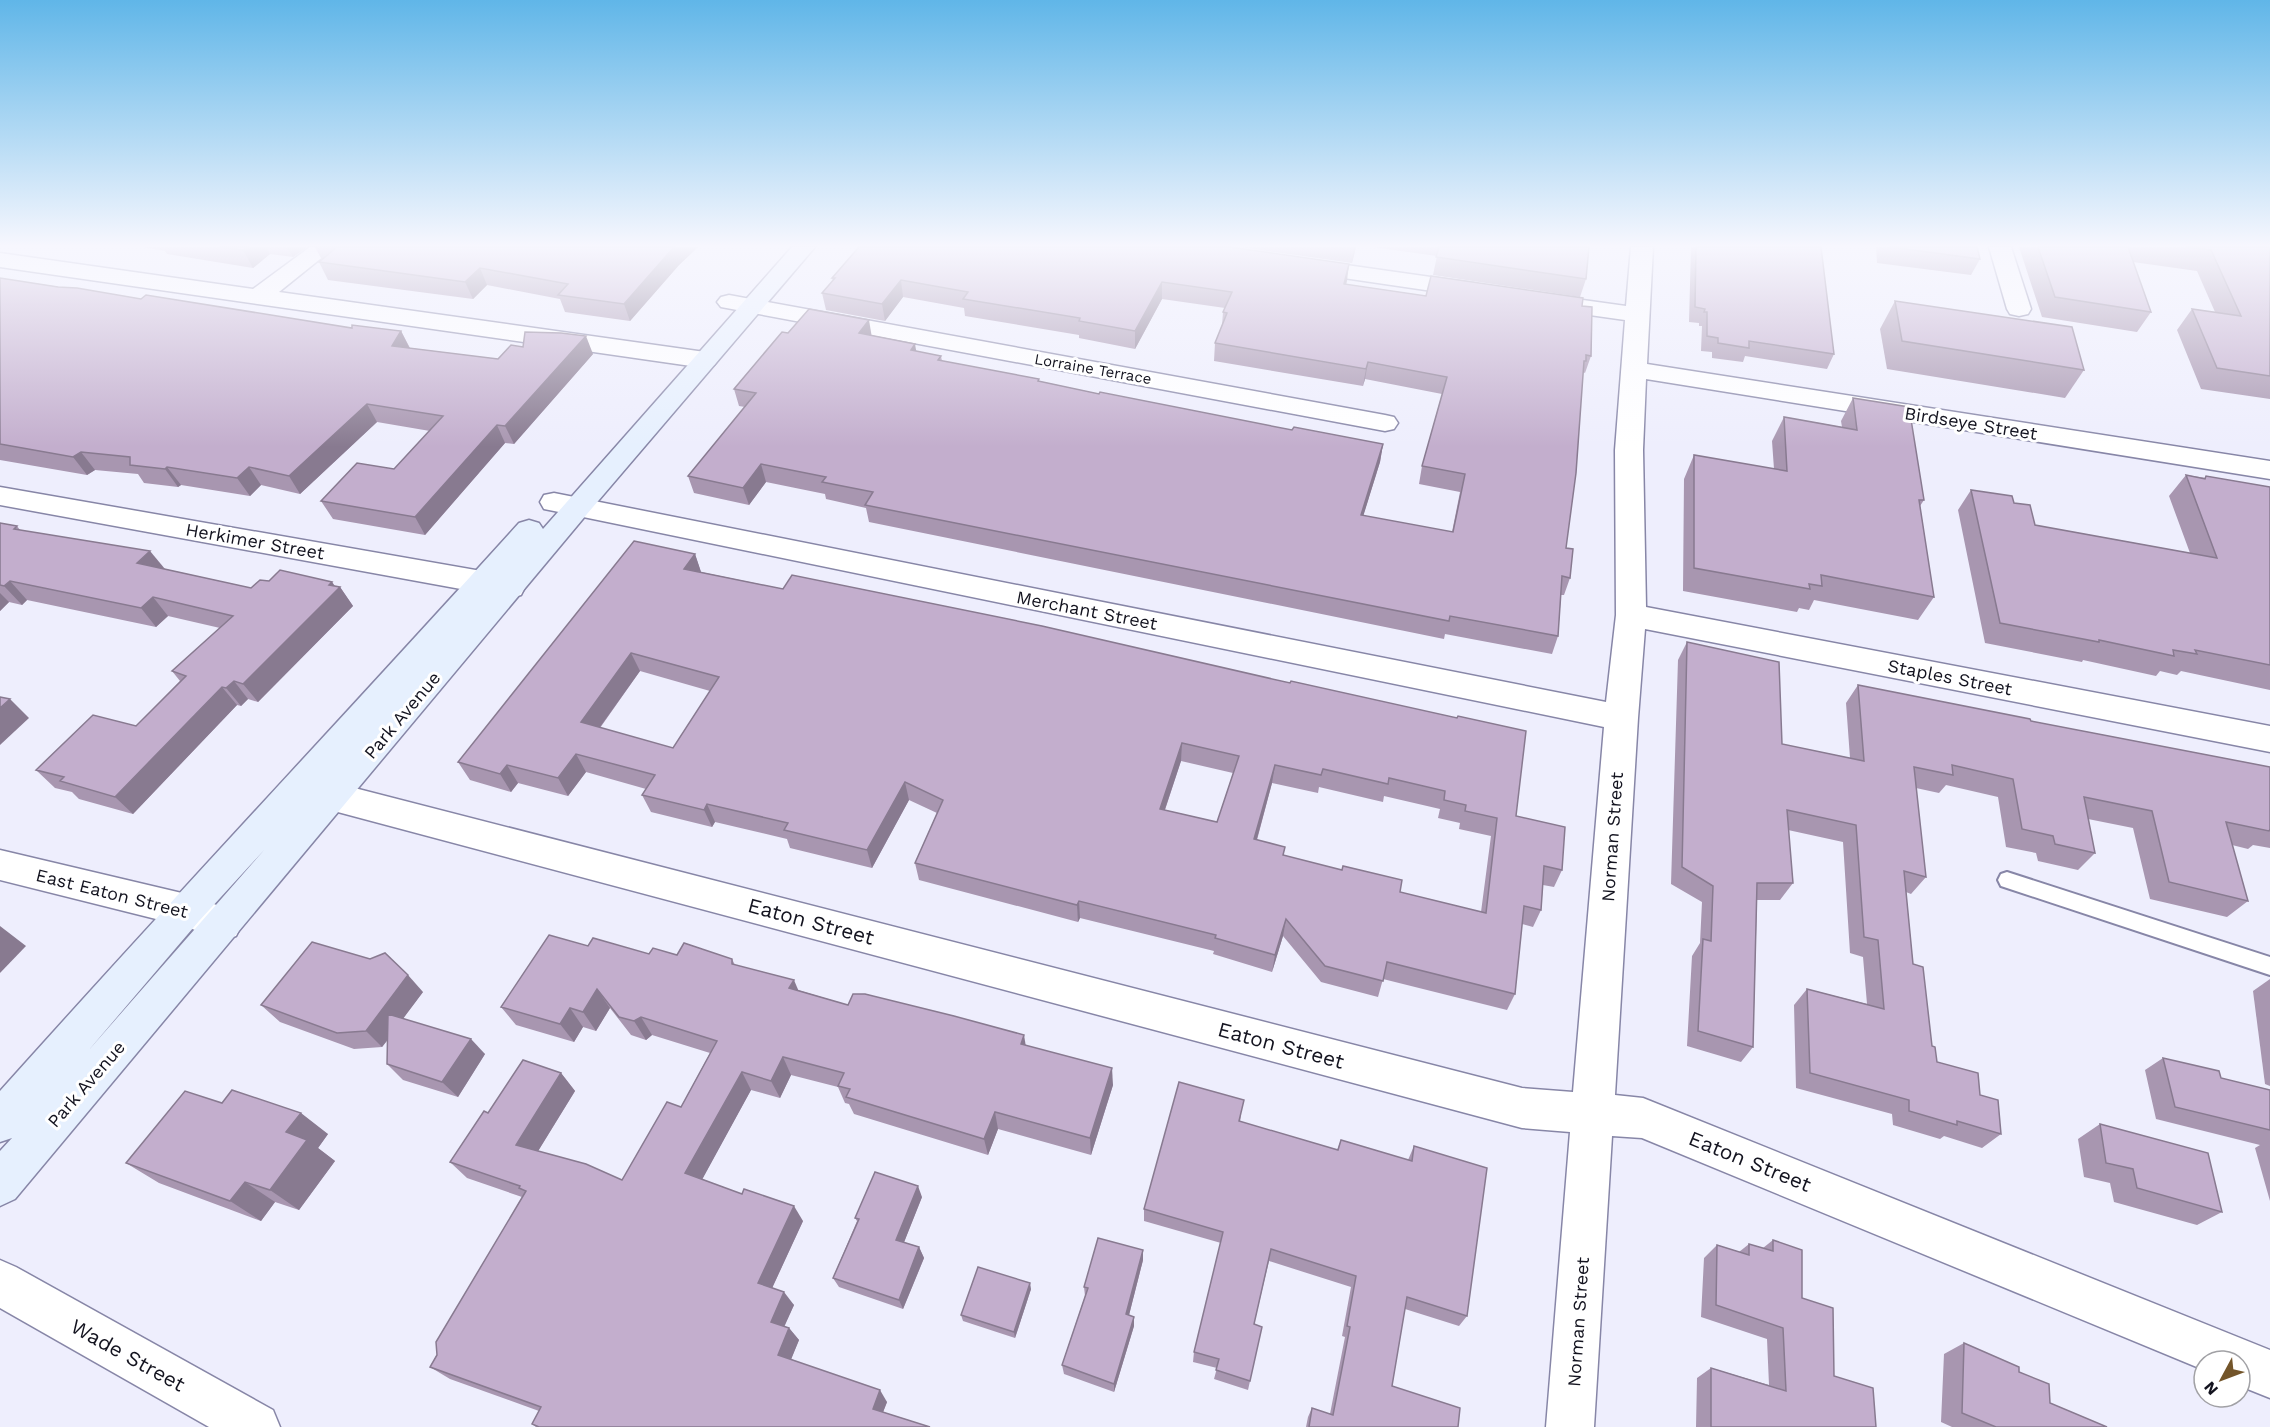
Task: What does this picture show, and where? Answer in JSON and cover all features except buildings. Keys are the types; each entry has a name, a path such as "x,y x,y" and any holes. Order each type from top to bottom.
{"main road":[{"name":"Park Avenue","path":"0,1184 223,924 316,792 733,314"},
{"name":"Park Avenue","path":"0,1122 186,910 316,792"}],"street":[{"path":"368,314 693,359"},
{"name":"Lorraine Terrace","path":"793,314 1385,423"},
{"path":"1629,314 1639,315"},
{"name":"Norman Street","path":"1570,1427 1621,718 1631,615 1629,450 1639,315"},
{"name":"Birdseye Street","path":"1636,369 2270,470"},
{"name":"Herkimer Street","path":"0,496 496,584"},
{"name":"Merchant Street","path":"566,504 1621,718"},
{"name":"Staples Street","path":"1631,615 2270,739"},
{"name":"Eaton Street","path":"316,792 1522,1108 1643,1118 2210,1349"},
{"name":"East Eaton Street","path":"0,864 186,910 223,924"},
{"name":"Wade Street","path":"0,1283 256,1427"},
{"name":"Eaton Street","path":"2252,1366 2270,1374"}],"lane":[{"path":"2007,880 2270,966"}]}
